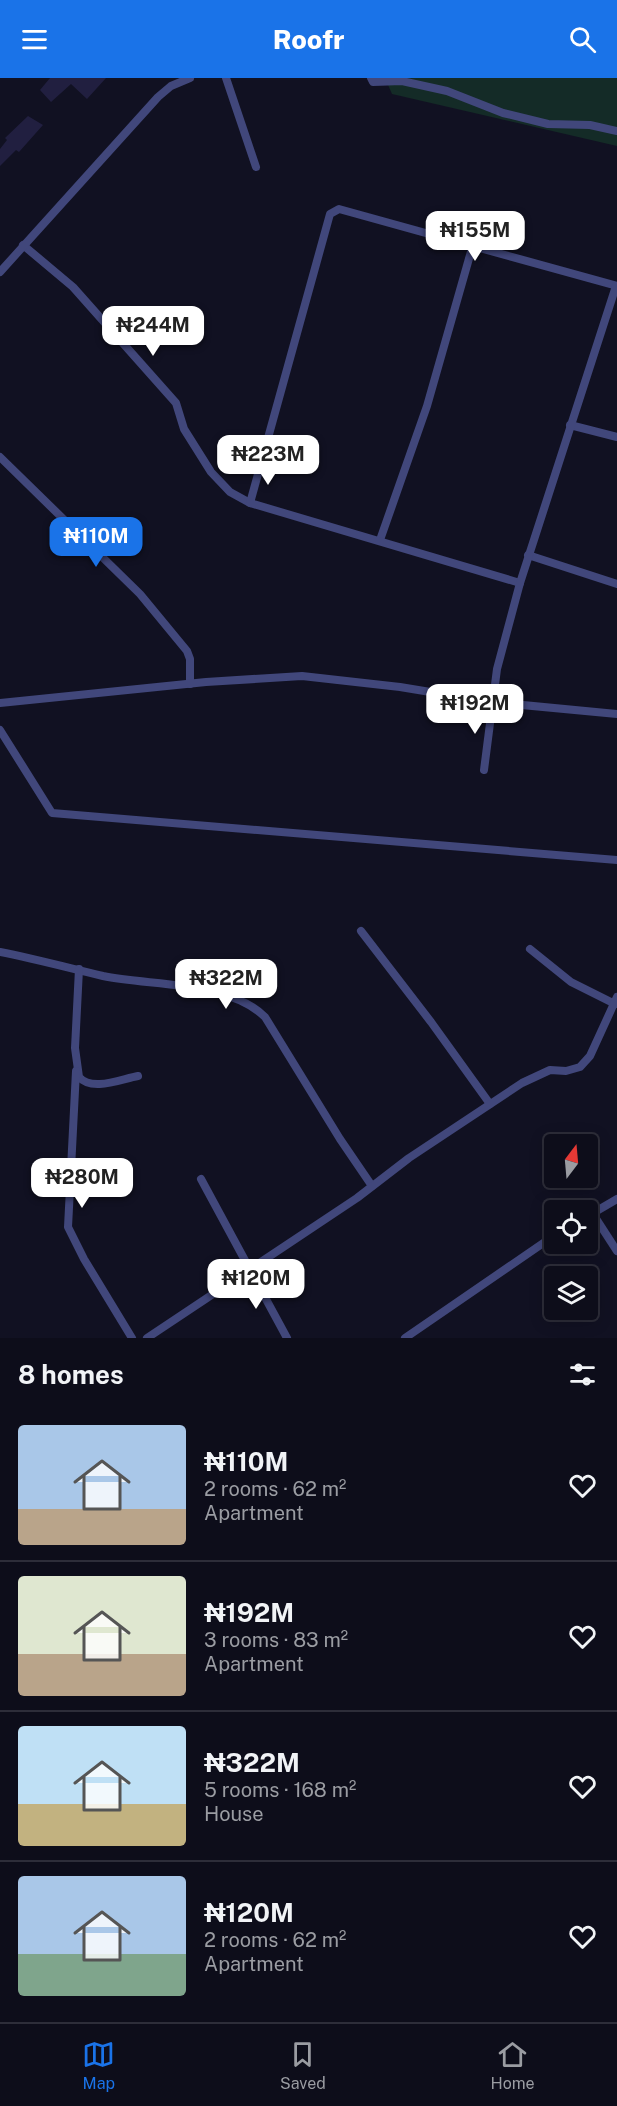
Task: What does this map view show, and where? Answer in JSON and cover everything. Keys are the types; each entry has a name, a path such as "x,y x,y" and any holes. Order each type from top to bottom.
{"street":[{"path":"0,272 158,97 171,86 190,78"},
{"path":"226,78 256,167"},
{"path":"371,78 377,82 402,81 447,91 503,113 548,124 590,125 617,131"},
{"path":"250,502 330,214 339,209 472,248 617,286 520,583 491,702 484,770"},
{"path":"23,245 73,287 176,403 184,429 211,472 230,492 250,502 520,583"},
{"path":"380,540 427,406 472,248"},
{"path":"570,425 617,437"},
{"path":"0,457 140,594 187,651 190,659 190,684"},
{"path":"528,555 617,584"},
{"path":"0,692 2,703 190,684 302,676 400,687 491,702 617,714"},
{"path":"0,730 52,813 617,860"},
{"path":"361,931 432,1022 490,1104"},
{"path":"147,1338 490,1104 542,1073 580,1067 590,1056 616,1001 571,982 530,950"},
{"path":"0,952 104,976 205,990 255,1006 265,1017 340,1139 372,1186"},
{"path":"79,969 68,1227 84,1259 132,1338"},
{"path":"76,1071 82,1080 92,1084 138,1076"},
{"path":"201,1179 287,1338"},
{"path":"598,1210 617,1199"},
{"path":"598,1226 617,1251"},
{"path":"405,1338 544,1243"}],"green space":[{"path":"385,78 617,78 617,146 392,94"}],"building":[{"path":"50,78 106,78 87,99 71,84 51,102 40,90"},
{"path":"28,116 43,125 19,152 16,150 0,166 0,149 7,140 5,138"}]}
